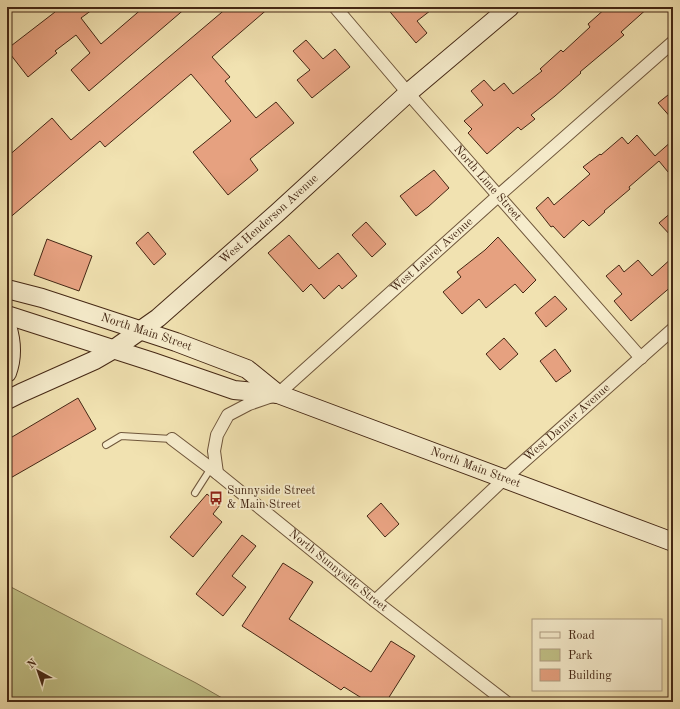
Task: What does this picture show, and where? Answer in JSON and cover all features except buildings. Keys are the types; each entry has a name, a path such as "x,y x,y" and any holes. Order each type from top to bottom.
{"main road":[{"name":"West Henderson Avenue","path":"7,400 114,350 158,318 277,213 408,93 510,7"},
{"name":"North Main Street","path":"7,289 42,298 176,342 247,369 278,394"},
{"name":"North Main Street","path":"7,315 234,390 278,394 672,540"},
{"path":"7,326 12,349 7,373"}],"street":[{"name":"North Lime Street","path":"335,7 408,93 641,358"},
{"name":"West Laurel Avenue","path":"214,470 214,451 217,435 228,415 250,404 278,394 498,196 673,42"},
{"name":"West Danner Avenue","path":"375,601 504,479 673,329"},
{"name":"North Sunnyside Street","path":"172,439 214,470 375,601 506,702"}],"lane":[{"path":"106,445 122,436 172,439"},
{"path":"195,493 214,470"}],"green space":[{"path":"7,585 196,683 229,702 7,702"}],"place":[{"name":"Sunnyside Street & Main Street","path":"216,498"}]}
